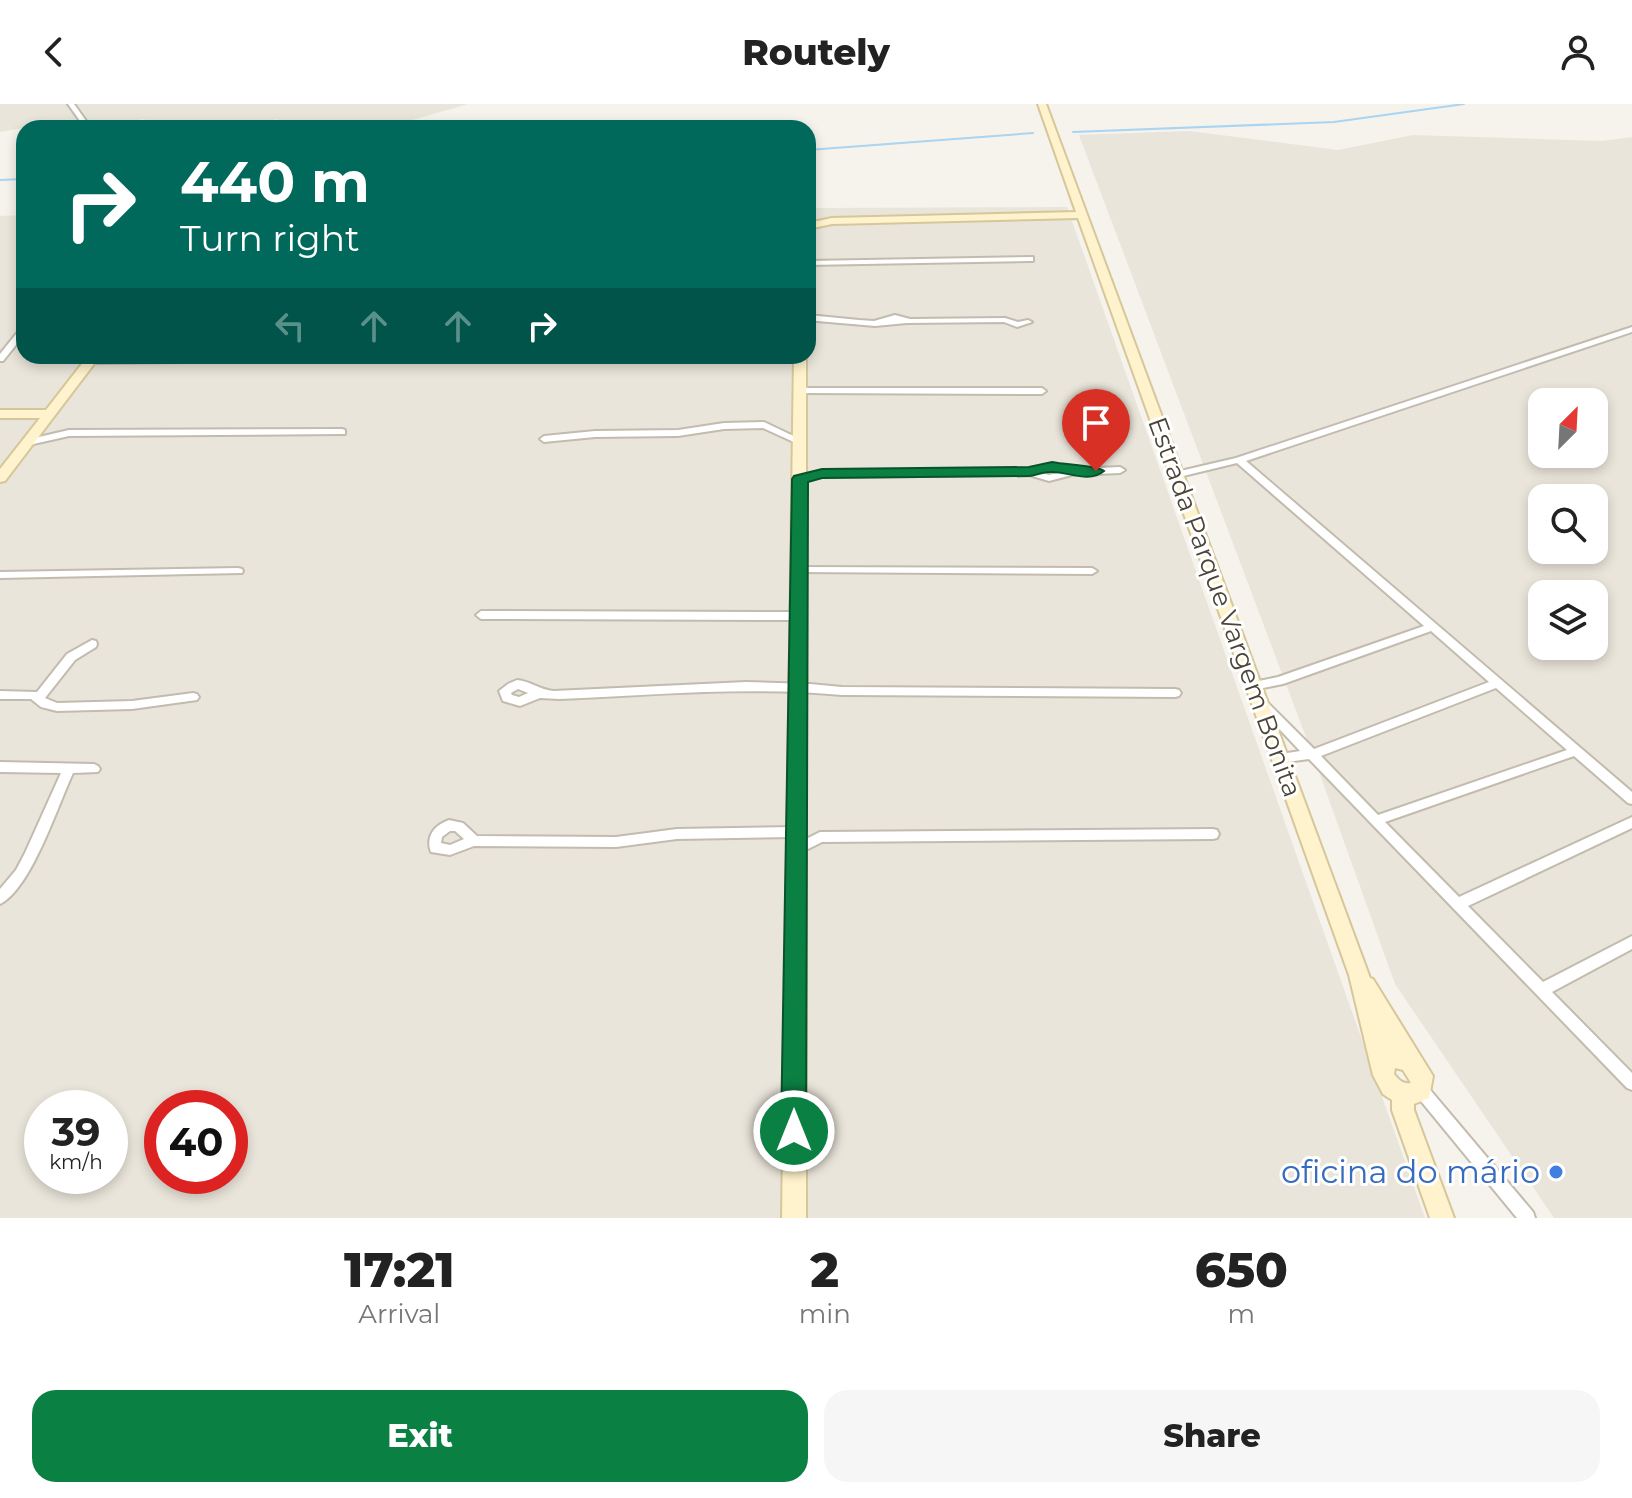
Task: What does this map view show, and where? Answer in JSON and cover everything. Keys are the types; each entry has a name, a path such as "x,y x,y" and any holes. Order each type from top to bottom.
{"street":[{"name":"Estrada Parque Vargem Bonita","path":"1042,104 1359,975 1382,1068"},
{"path":"816,224 832,221 1083,215"},
{"path":"816,260 1030,259"},
{"path":"816,319 878,321 894,325 907,320 1005,320"},
{"path":"816,324 825,321"},
{"path":"1179,474 1239,460 1632,329"},
{"path":"0,359 16,340"},
{"path":"0,478 87,364"},
{"path":"794,1218 800,364"},
{"path":"800,391 1042,391"},
{"path":"0,414 46,419 69,433"},
{"path":"544,439 605,433 678,433 724,426 764,425 799,432"},
{"path":"776,429 799,432"},
{"path":"29,442 69,433 342,432"},
{"path":"1239,460 1632,799"},
{"path":"800,473 1029,472 1049,478 1072,472 1120,470"},
{"path":"798,570 1092,571"},
{"path":"0,575 238,571"},
{"path":"481,615 797,616"},
{"path":"1432,627 1279,681 1256,693 1631,1080"},
{"path":"39,698 71,657 92,644"},
{"path":"1279,758 1314,754 1499,683"},
{"path":"538,694 797,685 842,691 1175,693"},
{"path":"0,695 33,695 51,706 77,707 132,705 193,697"},
{"path":"1377,820 1576,751"},
{"path":"0,767 94,769"},
{"path":"0,898 13,886 28,862 69,768"},
{"path":"1458,904 1632,822"},
{"path":"474,841 616,842 677,834 796,834 820,837 1213,834"},
{"path":"796,834 820,837"},
{"path":"1542,990 1632,942"},
{"name":"Estrada Parque Vargem Bonita","path":"1359,975 1410,1062 1422,1076 1412,1092"},
{"path":"1410,1062 1394,1057 1384,1062 1385,1080 1412,1092 1527,1218"},
{"path":"1412,1092 1403,1110 1442,1218"}],"shaded area":[{"path":"0,104 468,104 413,120 16,120 16,129 0,132"},
{"path":"1189,131 1338,150 1413,135 1602,141 1632,137 1632,1218 1554,1218 1395,984 1315,761 1079,135"},
{"path":"1067,207 1425,1218 0,1218 0,216 16,215 16,364 816,364 816,208"}],"waterway":[{"path":"1073,132 1334,122 1464,104"},
{"path":"816,149 1033,133"},
{"path":"0,180 16,179"}],"place":[{"name":"oficina do mário","path":"1556,1172"}],"route":[{"path":"794,1131 793,958 800,479 822,474 1029,472 1052,467 1072,472 1096,471"}]}
